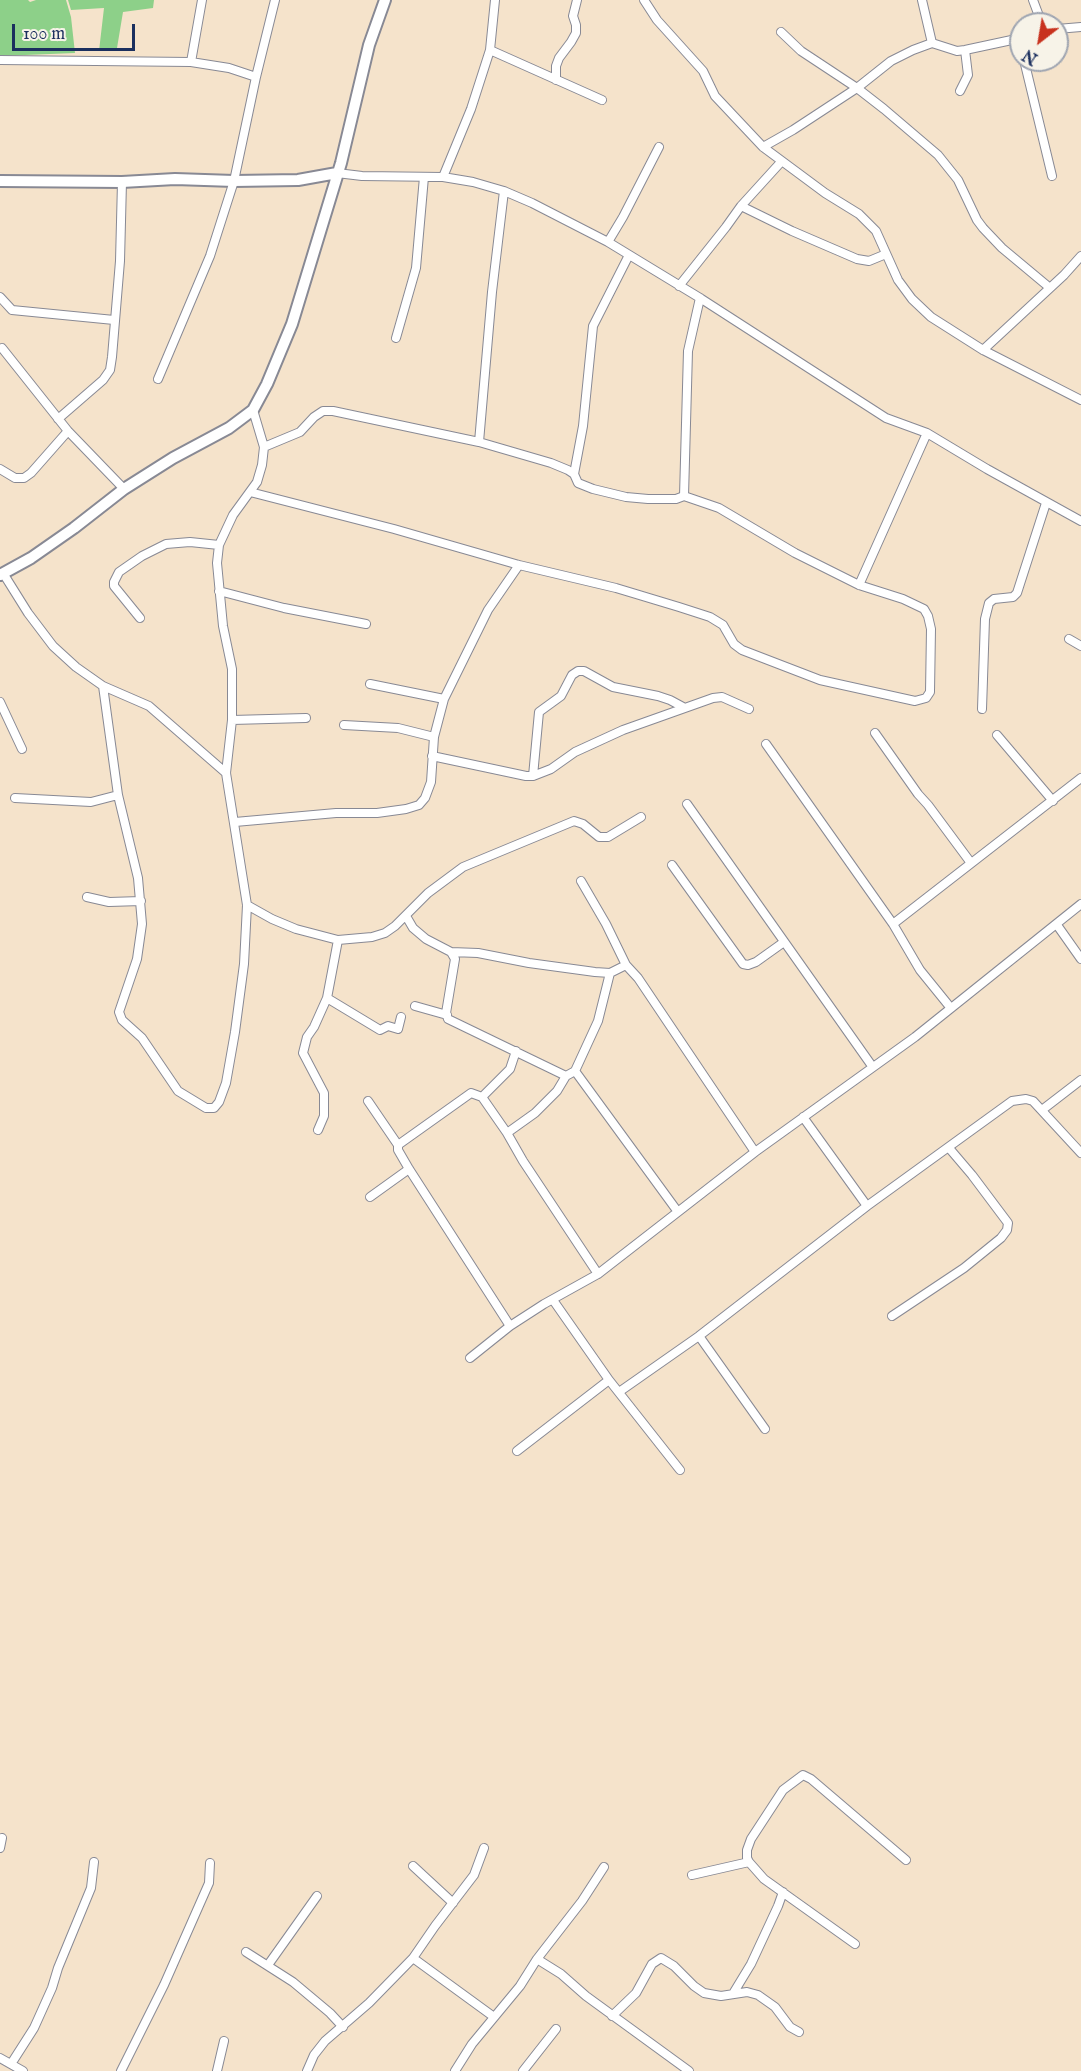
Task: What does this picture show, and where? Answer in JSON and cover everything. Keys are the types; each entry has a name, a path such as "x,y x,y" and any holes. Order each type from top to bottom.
{"street":[{"path":"191,62 202,0"},
{"path":"158,379 210,256 234,181 275,0"},
{"path":"226,773 149,706 103,686 76,667 53,646 2,574 31,558 124,489 173,458 229,428 253,410 267,384 292,324 341,164 369,45 385,0"},
{"path":"443,177 471,109 490,50 495,0"},
{"path":"556,80 556,66 559,58 576,33 573,16 577,0"},
{"path":"644,0 657,20 703,72 715,96 763,147 825,193 859,214 876,231 898,280 912,299 931,317 983,350 1081,400"},
{"path":"922,0 932,43"},
{"path":"781,32 801,51 884,109 947,165 983,228 1010,255 1050,288"},
{"path":"763,147 857,88 891,61 913,50 932,43 957,51 1009,42"},
{"path":"490,50 602,100"},
{"path":"960,91 968,75 965,50"},
{"path":"0,60 191,62 229,68 256,77"},
{"path":"1027,72 1052,176"},
{"path":"608,242 659,147"},
{"path":"678,286 705,255 741,206 781,162"},
{"path":"0,181 298,180 337,173 362,176 443,177 473,182 504,191 608,242 700,298 878,413 927,433 1081,521"},
{"path":"396,338 416,268 424,177"},
{"path":"58,419 103,380 110,370 120,261 122,182"},
{"path":"478,442 504,191"},
{"path":"741,206 857,259 869,261 886,254"},
{"path":"574,474 583,426 593,326 629,255"},
{"path":"983,350 1071,269 1081,256"},
{"path":"0,297 12,310 114,320"},
{"path":"684,496 688,351 700,298"},
{"path":"2,348 68,431 124,489"},
{"path":"103,686 118,795 138,878 141,901 142,924 137,959 119,1012 122,1020 142,1038 178,1092 206,1108 214,1108 219,1102 226,1083 240,999 248,905 226,773 232,720 232,669 223,626 219,591 219,545 233,515 257,482 262,465 264,447 253,410"},
{"path":"250,492 394,529 519,565 616,588 710,617 723,625 734,644 742,650 820,680 915,701 926,698 930,692 931,629 924,609 860,585 795,554 719,508 684,496 676,499 626,497 582,486 574,474 551,463 478,442 333,411 323,411 300,432 264,447"},
{"path":"0,469 15,478 24,478 68,431"},
{"path":"860,585 927,433"},
{"path":"982,709 985,619 989,603 994,599 1012,597 1017,593 1046,503"},
{"path":"140,618 114,586 119,572 142,556 166,544 219,545"},
{"path":"235,822 336,813 378,813 406,810 419,805 425,798 430,782 434,737 444,699 488,610 519,565"},
{"path":"219,591 284,608 366,624"},
{"path":"1069,639 1081,646"},
{"path":"533,776 539,712 561,696 572,675 578,671 584,671 613,687 670,700 683,707"},
{"path":"370,684 444,699"},
{"path":"432,756 533,776 551,769 575,752 623,730 683,707 722,697 748,709"},
{"path":"0,702 22,749"},
{"path":"232,720 306,718"},
{"path":"344,725 398,728 434,737"},
{"path":"875,733 971,863"},
{"path":"997,735 1053,801"},
{"path":"766,744 893,924 920,970 950,1007"},
{"path":"893,924 1081,779"},
{"path":"15,798 91,802 118,795"},
{"path":"687,804 872,1066"},
{"path":"248,905 296,929 338,940 372,938 385,933 406,916 428,893 463,867 574,821 583,824 599,837 608,837 641,817"},
{"path":"672,865 743,963 748,965 756,962 784,942"},
{"path":"581,881 626,965 638,978 755,1152"},
{"path":"87,897 109,902 141,901"},
{"path":"470,1358 510,1326 598,1274 755,1152 915,1037 1081,904"},
{"path":"406,916 413,928 426,939 451,952 478,953 529,963 610,973 626,965"},
{"path":"1057,925 1081,959"},
{"path":"318,1130 324,1116 324,1093 303,1053 307,1037 327,998 338,940"},
{"path":"447,1015 455,959 451,952"},
{"path":"507,1134 535,1113 557,1091 567,1076 575,1071 598,1021 610,973"},
{"path":"327,998 380,1030 388,1026 398,1029 401,1017"},
{"path":"415,1006 447,1015 453,1022 567,1076"},
{"path":"482,1097 510,1069 516,1051"},
{"path":"575,1071 678,1212"},
{"path":"1042,1110 1081,1080"},
{"path":"398,1145 471,1094 482,1097 598,1274"},
{"path":"620,1392 699,1336 867,1206 949,1148 1002,1106 1012,1101 1026,1099 1033,1101 1081,1153"},
{"path":"368,1101 398,1145 398,1150 409,1169 510,1326"},
{"path":"803,1117 867,1206"},
{"path":"892,1316 964,1268 1001,1238 1007,1230 1008,1223 949,1148"},
{"path":"370,1197 409,1169"},
{"path":"554,1300 609,1380 680,1470"},
{"path":"699,1336 765,1429"},
{"path":"517,1451 609,1380"},
{"path":"855,1944 764,1878 749,1862 747,1850 751,1839 783,1790 803,1775 811,1779 906,1860"},
{"path":"0,1848 2,1838"},
{"path":"307,2071 314,2055 325,2041 413,1958 474,1875 484,1848"},
{"path":"11,2064 34,2028 52,1988 91,1888 94,1862"},
{"path":"692,1875 749,1862"},
{"path":"121,2071 164,1985 209,1883 210,1863"},
{"path":"413,1866 453,1903"},
{"path":"455,2071 472,2044 520,1986 604,1867"},
{"path":"734,1992 742,1980 783,1892"},
{"path":"268,1965 317,1896"},
{"path":"246,1952 268,1965 323,2007 343,2026"},
{"path":"413,1958 494,2017"},
{"path":"612,2016 636,1992 652,1964 661,1958 674,1966 704,1993 721,1996 734,1992 747,1992 758,1995 779,2012 790,2027 799,2032"},
{"path":"537,1959 561,1974 612,2016 688,2071"},
{"path":"742,1980 747,1992"},
{"path":"523,2071 556,2029"},
{"path":"217,2071 224,2041"},
{"path":"0,2058 23,2071"}],"green space":[{"path":"0,0 28,0 30,2 66,0 71,17 75,53 0,56"},
{"path":"68,0 154,0 153,8 123,12 117,48 99,51 104,8 71,10"}]}
